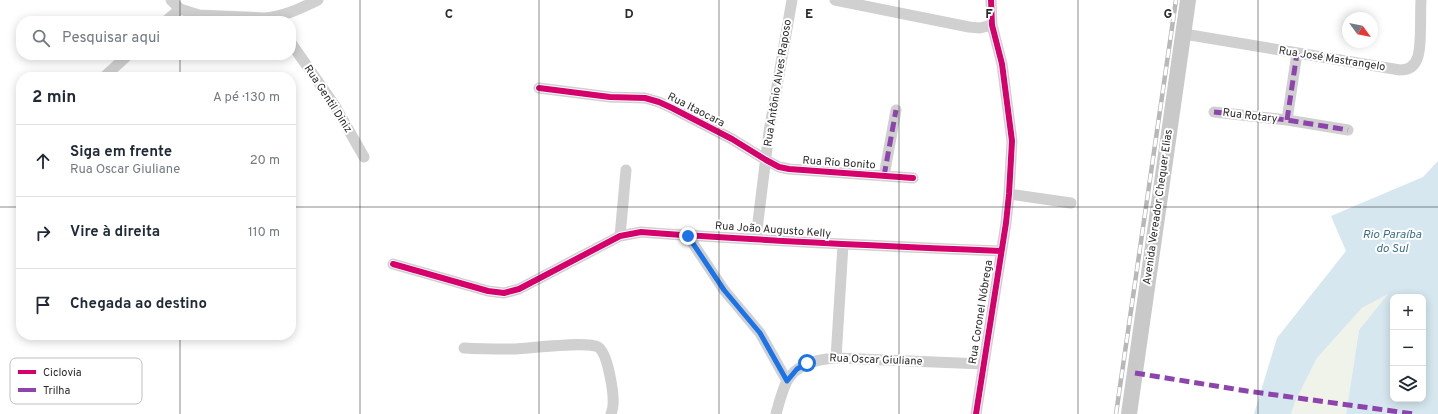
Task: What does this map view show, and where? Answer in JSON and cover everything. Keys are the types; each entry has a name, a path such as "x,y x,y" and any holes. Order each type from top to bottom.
{"main road":[{"name":"Avenida Vereador Chequer Elias","path":"1129,414 1188,0"}],"street":[{"path":"171,0 180,9 199,15 217,16"},
{"path":"281,16 318,0"},
{"name":"Rua Antônio Alves Raposo","path":"756,238 769,132 792,0"},
{"path":"835,0 969,28 980,28 992,25"},
{"name":"Rua Coronel Nóbrega","path":"976,414 1009,194 1012,141 1002,64 992,25 991,0"},
{"name":"Rua José Mastrangelo","path":"1184,34 1407,70 1414,65 1418,59 1421,0"},
{"path":"172,16 180,9"},
{"name":"Rua Gentil Diniz","path":"296,50 335,106 364,157"},
{"name":"Rua Rotary","path":"1287,120 1297,53"},
{"path":"109,72 123,60"},
{"name":"Rua Itaocara","path":"539,88 610,97 645,98 659,102 732,140 766,160"},
{"path":"884,176 896,110"},
{"name":"Rua Rotary","path":"1214,112 1287,120 1348,130"},
{"name":"Rua Rio Bonito","path":"766,160 779,167 789,169 913,178"},
{"path":"620,236 626,170"},
{"path":"1009,194 1071,203"},
{"name":"Rua João Augusto Kelly","path":"393,264 488,291 504,293 519,289 620,236 641,232 688,236 756,238 843,245 1001,251"},
{"path":"688,236 724,290 760,333 787,381"},
{"path":"836,358 843,245"},
{"path":"464,348 515,349 578,345 599,348 604,356 610,374 613,405 611,414"},
{"name":"Rua Oscar Giuliane","path":"776,414 787,381 797,369 807,363 819,359 836,358 983,364"}],"shaded area":[{"path":"1389,293 1359,330 1346,414 1291,414 1295,402 1317,358 1362,308"}],"water":[{"name":"Rio Paraíba do Sul","path":"1438,161 1438,414 1346,414 1359,330 1388,294 1362,308 1317,358 1295,402 1291,414 1254,414 1277,338 1346,251 1331,216 1423,177"}],"railway":[{"path":"1116,414 1176,0"}],"marked path":[{"path":"1287,120 1297,53"},
{"path":"884,176 896,110"},
{"path":"1214,112 1287,120 1348,130"},
{"path":"1135,373 1247,391 1414,414"}],"cycle path":[{"path":"976,414 1006,223 1012,141 1002,64 992,25 991,0"},
{"path":"539,88 610,97 645,98 659,102 732,139 779,167 913,178"},
{"path":"393,264 488,291 504,293 519,289 620,236 641,232 776,241 1001,251"}],"route":[{"path":"688,236 724,290 760,333 787,381 797,369 807,363"}]}
